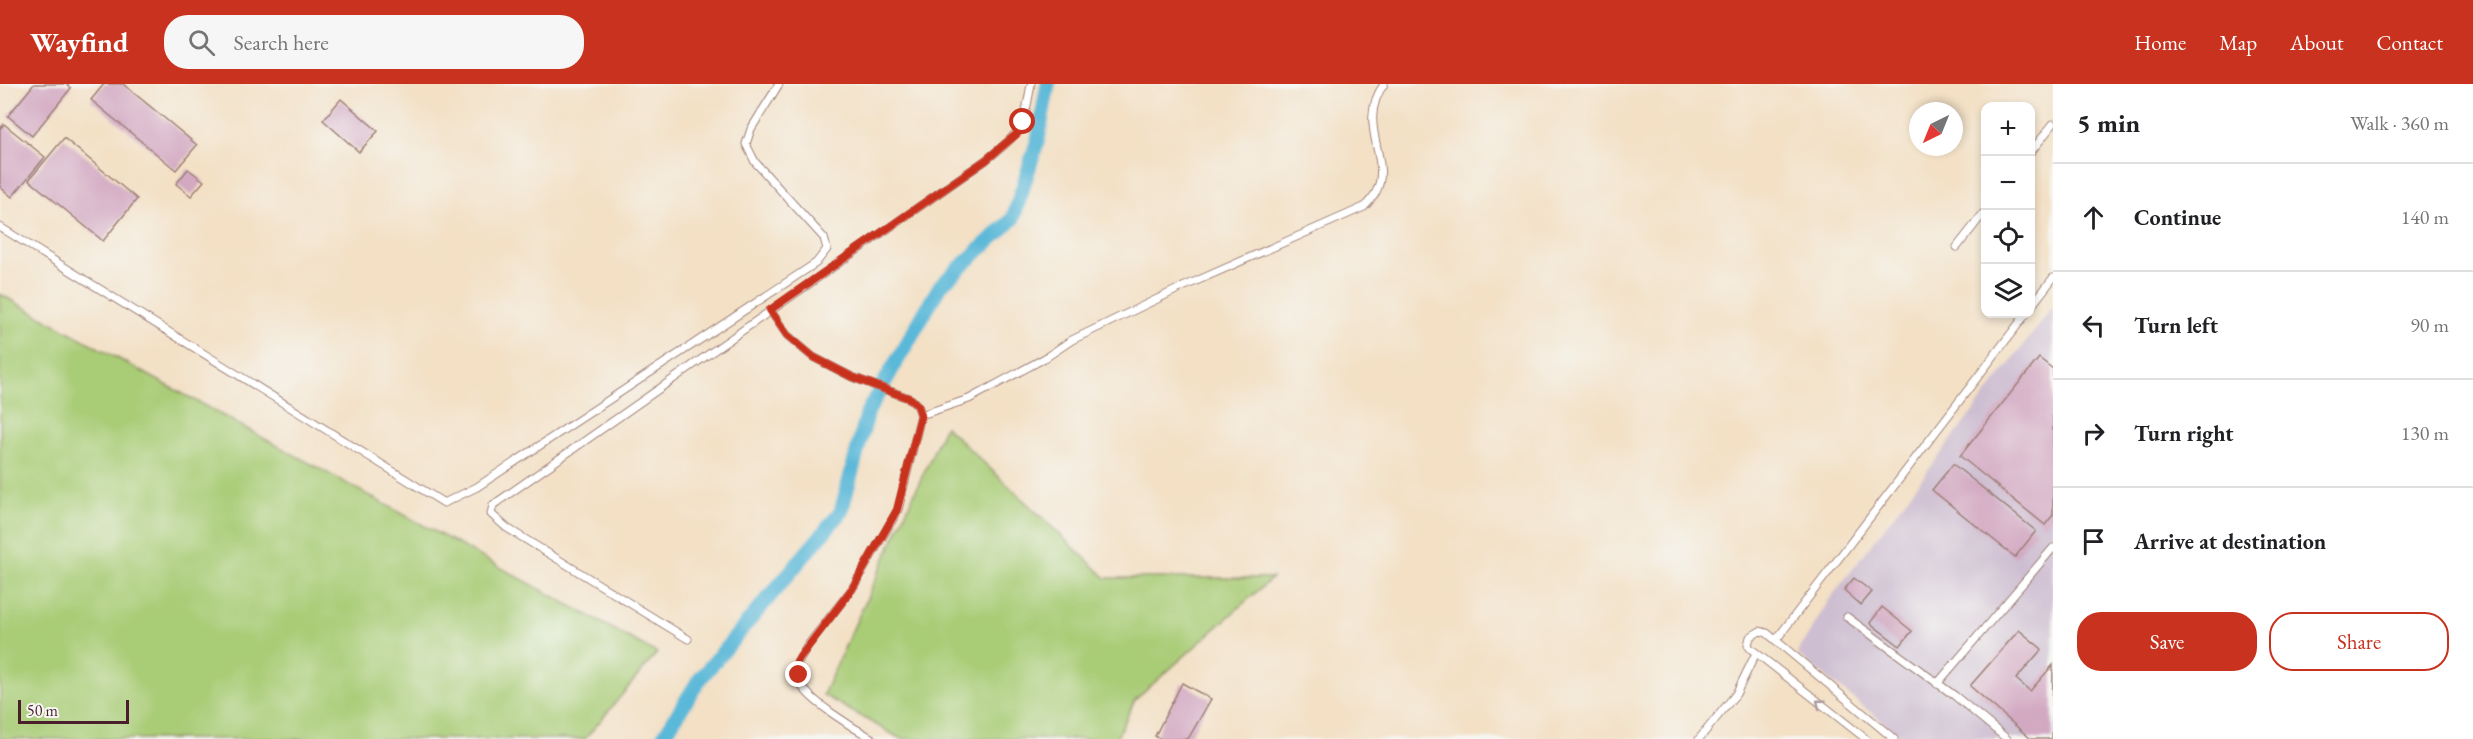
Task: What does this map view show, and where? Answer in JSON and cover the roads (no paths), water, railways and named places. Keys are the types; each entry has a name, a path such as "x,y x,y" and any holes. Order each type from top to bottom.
{"lane":[{"path":"0,227 444,503 477,487 816,263 827,249 824,238 755,162 746,144 751,129 778,84"},
{"path":"688,639 507,528 495,518 491,510 496,501 725,344 770,310 986,160 1019,132 1031,84"},
{"path":"921,415 969,399 1082,335 1176,290 1364,207 1376,192 1380,171 1370,117 1384,84"},
{"path":"2035,148 2053,124"},
{"path":"1957,247 1981,216"},
{"path":"2035,303 2053,278"},
{"path":"770,310 787,335 820,361 852,377 911,399 918,406 921,415 897,510 852,589 796,664 801,684 813,696 842,721 873,739"},
{"path":"1776,640 2023,318"},
{"path":"1937,684 2053,548"},
{"path":"1847,617 2007,739"},
{"path":"1866,739 1748,645 1748,640 1754,633 1760,631 1776,640 1894,739"},
{"path":"1699,739 1736,693 1756,652"}],"waterway":[{"path":"662,739 699,680 841,512 868,411 940,286 1013,219 1038,139 1048,84"}]}
